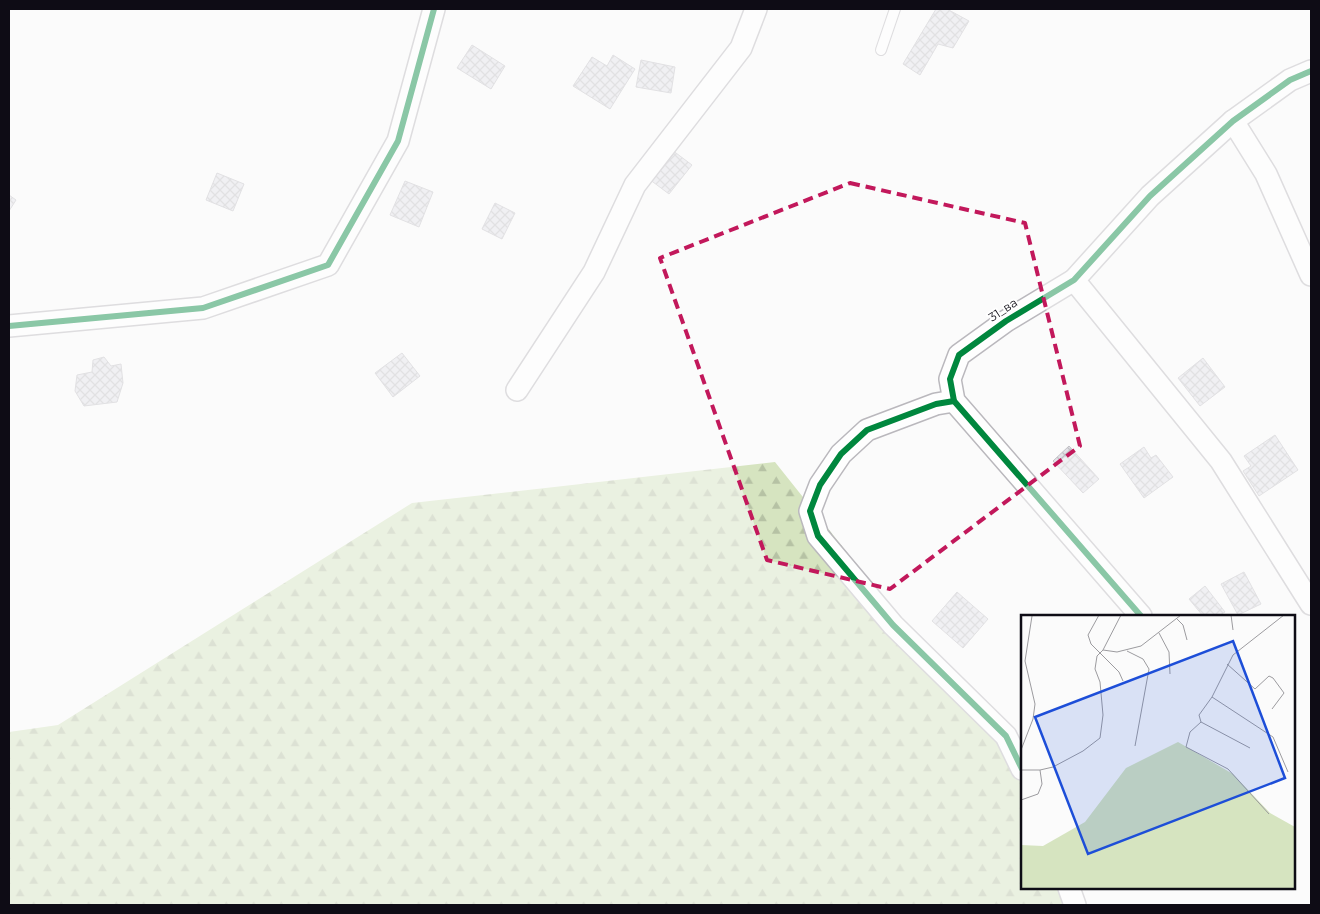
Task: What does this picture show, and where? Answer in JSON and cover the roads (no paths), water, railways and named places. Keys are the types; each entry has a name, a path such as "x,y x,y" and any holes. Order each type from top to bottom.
{"street":[{"path":"9,326 203,308 328,264 398,141 434,9"},
{"path":"518,390 594,272 636,185 741,48 756,9"},
{"name":"31_ва","path":"954,401 950,379 959,355 1006,321 1074,280 1150,196 1233,121 1290,80 1311,71"},
{"path":"1233,121 1266,174 1311,274"},
{"path":"1074,280 1221,461 1311,604"},
{"path":"1021,767 1006,736 893,625 818,536 810,511 820,485 841,454 867,430 936,404 954,401 1140,615"},
{"path":"1068,889 1076,905"}],"lane":[{"path":"881,50 895,9"}]}
